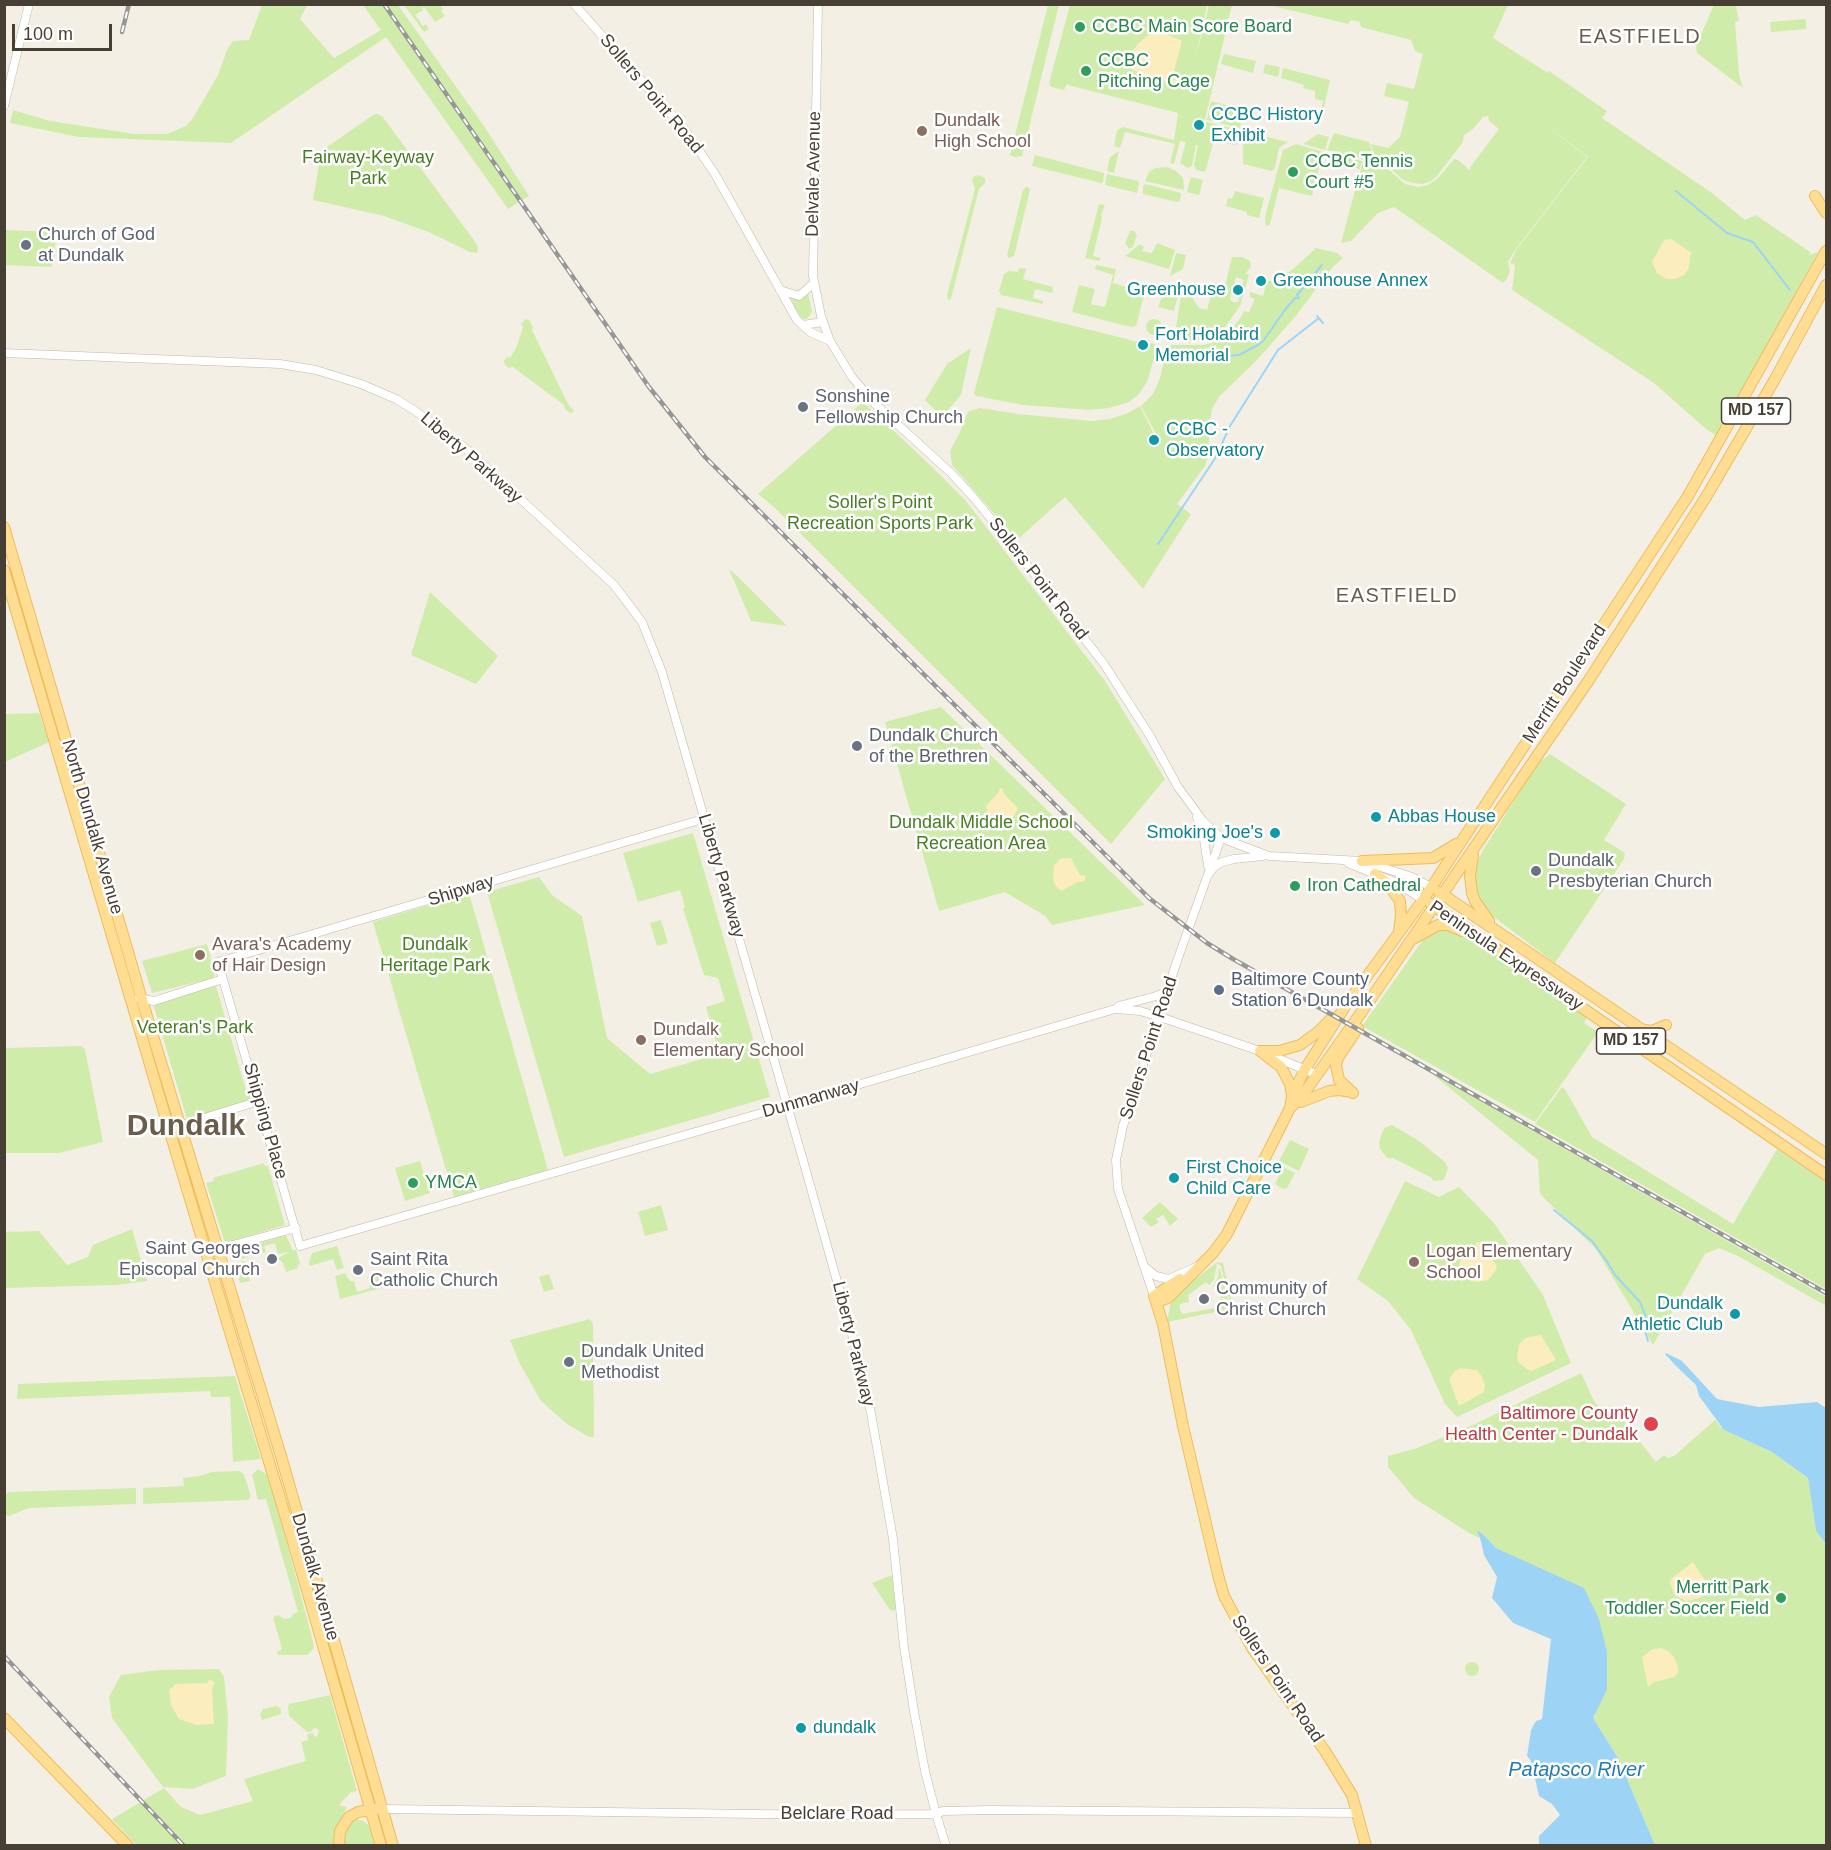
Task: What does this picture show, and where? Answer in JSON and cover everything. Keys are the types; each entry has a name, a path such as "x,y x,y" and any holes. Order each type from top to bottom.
{"main road":[{"path":"1827,197 1815,196 1827,213"},
{"name":"Merritt Boulevard","path":"1155,1299 1168,1298 1213,1253 1227,1234 1290,1107 1292,1096 1305,1069 1346,1005 1423,900 1698,479 1826,250"},
{"name":"Merritt Boulevard","path":"1290,1107 1318,1075 1408,943 1444,895 1589,680 1697,511 1827,285"},
{"name":"North Dundalk Avenue","path":"4,527 142,1000 219,1249"},
{"name":"North Dundalk Avenue","path":"4,570 207,1252"},
{"path":"1362,861 1433,858 1451,849 1464,836"},
{"name":"MD 157","path":"1476,847 1470,870 1472,893 1481,911 1497,931"},
{"path":"1375,874 1387,883 1400,901 1401,915 1398,934"},
{"name":"Peninsula Expressway","path":"1431,887 1827,1154"},
{"name":"Peninsula Expressway","path":"1423,900 1827,1176"},
{"path":"1408,943 1426,931 1442,925 1448,925 1483,940"},
{"path":"1551,968 1581,995 1664,1052 1670,1058 1668,1067"},
{"path":"1318,1075 1315,1067 1317,1061 1351,1010 1365,980"},
{"path":"1290,1107 1318,1094 1339,1090 1353,1093 1339,1080 1336,1065 1357,1029 1370,1000"},
{"path":"1260,1051 1279,1051 1300,1045 1319,1031 1346,1005"},
{"path":"1645,1030 1652,1031 1666,1025"},
{"path":"1260,1051 1281,1067 1290,1084 1292,1096"},
{"name":"Dundalk Avenue","path":"219,1249 393,1845"},
{"name":"Dundalk Avenue","path":"207,1252 381,1845"},
{"name":"Merritt Boulevard","path":"1155,1299 1200,1265"},
{"path":"1163,1324 1165,1311 1175,1291"},
{"name":"Sollers Point Road","path":"1155,1299 1163,1324 1183,1426 1224,1596 1251,1648 1305,1722 1352,1795 1366,1845"},
{"path":"4,1718 128,1845"},
{"path":"339,1845 340,1832 349,1817 370,1809"},
{"name":"Belclare Road","path":"370,1809 382,1809"}],"street":[{"path":"4,106 28,4"},
{"name":"Sollers Point Road","path":"574,4 685,130 715,174 779,290 797,320 803,325"},
{"name":"Delvale Avenue","path":"818,4 814,283 830,341"},
{"path":"779,290 799,296 814,283"},
{"path":"803,325 823,322"},
{"path":"803,325 810,332 830,341"},
{"name":"Sollers Point Road","path":"830,341 865,393 940,462 974,498 1065,612 1123,692 1179,787 1196,811 1221,838 1123,1126 1116,1160 1118,1189 1155,1299"},
{"name":"Liberty Parkway","path":"4,353 298,366 333,374 361,384 396,399 431,420 614,585 635,610 648,632 658,662 788,1106 860,1363 893,1539 906,1661 925,1771 946,1845"},
{"path":"1196,811 1203,833 1208,871"},
{"name":"Shipway","path":"218,962 704,819"},
{"path":"1221,838 1269,856"},
{"path":"1204,883 1214,867 1222,862 1269,856 1362,861 1412,877 1431,887"},
{"path":"1335,859 1397,883 1423,900"},
{"name":"Shipping Place","path":"218,962 300,1246"},
{"path":"129,995 142,1000 154,1001 223,979"},
{"path":"1115,1009 1168,991"},
{"name":"Dunmanway","path":"300,1246 788,1106 1115,1009 1160,1017 1260,1051 1318,1075"},
{"path":"169,1130 259,1101"},
{"path":"207,1252 296,1228"},
{"path":"1144,1267 1158,1277 1169,1279 1200,1265"},
{"name":"Belclare Road","path":"382,1809 607,1813 936,1814 944,1811 990,1810 1358,1813"}],"green space":[{"path":"262,5 307,5 300,19 334,58 381,30 363,5 398,5 484,126 529,196 508,209 386,37 231,143 79,137 10,123 13,110 50,121 135,134 167,134 186,126 218,75 227,50 233,41 249,40"},
{"path":"404,5 440,5 445,16 435,22 424,7 422,8 423,10 415,15 423,26 426,24 429,29 424,32"},
{"path":"1048,5 1059,5 1022,156 1015,157 1010,155"},
{"path":"1070,5 1207,5 1196,56 1209,5 1232,5 1204,124 1207,122 1244,131 1240,143 1235,145 1217,141 1213,144 1205,172 1196,170 1194,165 1198,145 1196,145 1192,166 1188,168 1180,163 1186,142 1180,141 1174,164 1170,163 1175,144 1125,132 1120,148 1114,146 1117,131 1123,127 1174,140 1178,113 1068,85 1068,83 1064,90 1051,87 1049,83"},
{"path":"1269,5 1508,5 1493,38 1548,73 1549,71 1607,111 1602,118 1712,193 1745,220 1756,215 1810,252 1809,255 1818,252 1717,436 1654,383 1512,290 1515,265 1510,263 1516,250 1588,157 1534,116 1587,157 1515,250 1508,262 1510,271 1503,283 1394,207 1378,213 1351,241 1341,243 1363,161 1386,167 1405,184 1419,187 1428,185 1438,178 1454,159 1470,170 1499,129 1489,121 1488,116 1483,117 1472,130 1464,135 1463,142 1431,181 1423,184 1402,179 1389,167 1381,164 1375,157 1371,144 1388,148 1400,137 1409,102 1384,96 1387,83 1414,89 1423,54 1415,51 1411,40 1361,27 1360,22 1351,20 1348,24"},
{"path":"1714,5 1736,5 1739,21 1735,22 1739,75 1743,88 1697,53 1696,46"},
{"path":"1806,19 1806,29 1771,32 1770,22"},
{"path":"1224,54 1256,61 1253,73 1221,64"},
{"path":"1265,64 1280,67 1278,77 1263,73"},
{"path":"1283,68 1330,80 1321,121 1319,120 1323,101 1315,99 1315,91 1281,78"},
{"path":"1211,101 1233,107 1233,115 1242,117 1240,128 1207,120"},
{"name":"Fairway-Keyway Park","path":"377,114 382,116 476,243 477,253 384,216 313,200 321,152"},
{"path":"1246,132 1288,142 1279,148 1275,168 1272,171 1243,164"},
{"path":"1334,133 1369,142 1376,162 1327,150"},
{"path":"1318,134 1329,137 1325,150 1303,144"},
{"path":"1296,144 1323,152 1312,196 1279,188 1270,224 1266,227 1265,217 1283,150"},
{"path":"1119,151 1114,173 1107,171 1110,157"},
{"path":"1330,153 1362,161 1360,169 1327,160"},
{"path":"1035,155 1104,173 1103,182 1032,166"},
{"path":"1167,167 1176,171 1183,178 1184,190 1145,181 1149,172 1155,168"},
{"path":"1107,174 1138,181 1137,193 1105,185"},
{"path":"978,175 985,178 985,183 979,189 951,299 948,300 947,295 975,189 972,181 973,177"},
{"path":"1191,177 1203,180 1199,195 1187,192"},
{"path":"1145,184 1181,193 1180,201 1143,194"},
{"path":"1027,186 1030,190 1014,256 1009,258 1007,255 1023,190"},
{"path":"1235,191 1264,198 1259,218 1226,206 1228,198 1232,199"},
{"path":"1099,204 1105,205 1093,256 1101,258 1099,261 1085,258"},
{"path":"5,230 56,232 54,262 51,267 5,265"},
{"path":"1130,231 1134,231 1137,235 1133,247 1129,249 1125,243"},
{"path":"1157,243 1175,250 1169,269 1125,256 1139,245 1144,246 1142,251 1152,253"},
{"path":"1316,248 1337,253 1343,258 1332,268 1295,317 1256,361 1219,397 1212,409 1209,452 1205,466 1177,504 1191,514 1143,589 1065,497 1017,540 952,465 950,451 966,416 969,411 980,408 1092,421 1110,419 1140,406 1154,434 1151,434 1149,443 1157,445 1159,436 1141,406 1153,394 1160,378 1167,349 1171,345 1212,343 1227,333 1244,311 1249,312 1255,299 1250,297 1250,292 1263,296 1267,281 1272,281 1292,270"},
{"path":"1176,253 1186,255 1183,269 1170,276"},
{"path":"1232,257 1242,257 1250,261 1251,267 1245,274 1249,274 1240,306 1223,330 1207,338 1190,341 1174,339 1182,291 1189,293 1199,308 1207,310 1214,283 1225,286","holes":["1236,277 1244,280 1238,302 1233,302 1230,299"]},
{"path":"1096,265 1116,269 1113,283 1145,292 1136,326 1131,327 1072,312 1079,285 1095,289 1091,304 1105,307 1113,275 1095,269"},
{"path":"1019,268 1026,269 1023,279 1053,287 1052,293 1035,289 1033,298 1043,301 1043,304 1001,295 999,291 1004,274 1009,271 1018,272"},
{"path":"1165,289 1179,292 1174,311 1158,307"},
{"path":"808,292 812,312 807,319 803,319 790,297"},
{"path":"997,307 1136,342 1137,340 1154,344 1157,348 1147,382 1139,394 1129,402 1109,408 1090,410 1023,405 976,396 974,393"},
{"path":"526,319 530,321 532,330 569,406 574,410 572,413 513,367 509,368 505,365 504,361 507,357 510,358 517,346 523,327 521,324"},
{"path":"1154,319 1160,321 1162,327 1160,333 1154,335 1148,333 1146,327 1148,321"},
{"path":"971,348 961,395 942,417 925,400 947,364"},
{"name":"Soller's Point Recreation Sports Park","path":"863,402 966,501 1105,681 1165,779 1111,844 775,508 758,494"},
{"path":"729,569 739,578 787,626 751,621"},
{"path":"430,592 498,656 476,684 411,655"},
{"name":"Dundalk Middle School Recreation Area","path":"941,707 1145,905 1052,925 1045,916 1005,892 939,911 885,722"},
{"path":"39,713 49,742 5,762 4,714"},
{"path":"1550,754 1626,804 1604,840 1625,853 1624,859 1555,963 1482,908 1474,892 1472,872 1483,850 1538,763"},
{"name":"Dundalk Elementary School","path":"693,833 770,1097 564,1157 487,892 539,877 552,895 582,916 607,1038 650,1074 719,1054 706,1007 725,1001 718,978 704,975 683,908 685,907 680,890 638,902 623,853"},
{"name":"Dundalk Heritage Park","path":"469,893 548,1170 454,1197 373,922"},
{"path":"661,920 668,943 657,946 650,923"},
{"path":"1442,928 1459,931 1587,1017 1584,1023 1598,1032 1535,1122 1362,1026 1425,937"},
{"path":"207,944 215,972 214,978 152,993 142,961"},
{"name":"Veteran's Park","path":"216,986 246,1090 254,1094 250,1101 187,1119 154,1007 156,1004"},
{"path":"81,1046 85,1049 103,1142 59,1153 5,1153 5,1048"},
{"path":"1431,1073 1826,1297 1826,1306 1738,1256 1719,1248 1705,1254 1653,1345 1596,1249 1540,1194 1538,1160"},
{"path":"1562,1087 1592,1137 1733,1224 1777,1149 1826,1182 1826,1289 1535,1124"},
{"path":"1392,1125 1419,1141 1445,1162 1448,1168 1444,1180 1433,1181 1432,1178 1393,1158 1386,1157 1380,1149 1379,1142 1384,1128"},
{"path":"1290,1140 1309,1149 1299,1171 1279,1161"},
{"name":"YMCA","path":"420,1161 430,1193 405,1201 395,1168"},
{"path":"264,1163 268,1166 285,1225 225,1243 206,1183 214,1181 213,1178"},
{"path":"1283,1167 1295,1173 1287,1188 1283,1189 1275,1184"},
{"path":"1405,1181 1439,1197 1459,1187 1494,1223 1543,1295 1571,1363 1457,1417 1445,1404 1411,1330 1388,1301 1357,1279"},
{"path":"1160,1202 1178,1219 1170,1226 1163,1215 1156,1219 1159,1222 1151,1227 1142,1218"},
{"path":"661,1205 668,1230 645,1236 638,1212"},
{"path":"132,1229 147,1281 116,1285 5,1288 5,1232 39,1231 67,1265 88,1257 93,1245"},
{"path":"286,1235 293,1251 296,1250 300,1263 298,1266 296,1260 298,1268 286,1272 283,1263 278,1258 289,1252 279,1254 275,1243 264,1246 266,1252 263,1253 260,1243"},
{"path":"337,1246 344,1268 337,1270 333,1259 310,1266 312,1253"},
{"path":"245,1248 248,1257 235,1261 233,1250"},
{"path":"244,1261 250,1281 240,1283 235,1263"},
{"path":"1217,1262 1223,1263 1233,1308 1231,1308 1221,1266 1217,1263 1214,1280 1209,1285 1206,1282 1188,1295 1189,1302 1180,1304 1180,1309 1182,1314 1221,1307 1220,1298 1229,1302 1230,1309 1167,1322 1174,1296"},
{"path":"1219,1267 1228,1300 1221,1297 1213,1286 1218,1277"},
{"path":"376,1272 382,1288 340,1299 335,1276 345,1273 350,1281 354,1281 357,1292 370,1288 367,1277 370,1273"},
{"path":"549,1274 554,1289 544,1292 539,1277"},
{"path":"590,1319 593,1324 593,1437 567,1424 541,1401 520,1364 510,1340"},
{"path":"1581,1373 1594,1401 1602,1412 1611,1405 1656,1462 1664,1455 1668,1458 1674,1456 1715,1420 1724,1430 1772,1452 1808,1478 1816,1531 1826,1544 1826,1845 1655,1845 1618,1758 1593,1718 1607,1689 1512,1556 1496,1548 1483,1534 1476,1531 1480,1538 1469,1533 1414,1498 1388,1467 1388,1456 1417,1448 1475,1424"},
{"path":"235,1376 261,1459 233,1462 230,1397 211,1397 210,1391 17,1399 18,1384"},
{"path":"258,1469 269,1476 313,1641 314,1648 307,1655 278,1655 277,1652 282,1649 273,1617 279,1615 284,1619 291,1618 298,1612 266,1499 258,1500 252,1475"},
{"path":"240,1471 244,1475 251,1496 248,1500 143,1504 143,1488 184,1486 183,1478 212,1472"},
{"path":"136,1488 136,1504 29,1508 9,1516 6,1515 5,1495 9,1492"},
{"path":"892,1575 896,1609 893,1611 890,1610 872,1583"},
{"path":"1469,1662 1475,1662 1479,1669 1475,1676 1469,1676 1465,1672 1465,1666"},
{"path":"219,1669 224,1677 228,1717 226,1776 192,1789 163,1787 112,1718 109,1697 121,1675 158,1670"},
{"path":"330,1695 357,1791 351,1792 339,1805 347,1807 334,1835 336,1845 136,1845 112,1819 164,1788 181,1807 200,1815 253,1801 244,1779 306,1761 301,1742 308,1740 307,1734 313,1733 315,1737 317,1736 319,1730 316,1728 307,1732 289,1716 289,1704"},
{"path":"277,1706 281,1709 281,1714 262,1720 260,1714 263,1709"},
{"path":"355,1819 364,1821 370,1827 375,1845 345,1845 347,1826"}],"sand":[{"path":"1162,32 1182,41 1173,75 1176,82 1174,84 1132,70 1134,49 1147,36"},
{"path":"1671,239 1692,253 1689,268 1684,275 1675,279 1666,279 1657,273 1652,262 1664,240"},
{"path":"1000,788 1018,808 1014,816 1006,821 996,822 988,815 986,806"},
{"path":"1071,858 1080,875 1085,876 1085,881 1061,891 1055,885 1053,878 1054,866 1060,859"},
{"path":"1480,1242 1497,1266 1488,1280 1475,1282 1463,1275 1459,1267 1460,1261 1476,1247 1476,1243"},
{"path":"1541,1335 1556,1360 1532,1371 1528,1370 1518,1362 1519,1345 1524,1339"},
{"path":"1461,1368 1477,1370 1485,1385 1484,1392 1459,1406 1449,1379 1455,1371"},
{"path":"1693,1562 1708,1585 1708,1590 1700,1598 1686,1601 1675,1595 1670,1583 1671,1579"},
{"path":"1661,1648 1674,1657 1678,1673 1674,1677 1654,1682 1648,1687 1642,1657 1653,1649"},
{"path":"210,1679 215,1683 212,1688 214,1724 196,1725 179,1719 171,1705 169,1690 176,1684 207,1683"}],"water":[{"path":"1666,1353 1682,1361 1717,1399 1759,1407 1817,1402 1826,1408 1826,1544 1816,1531 1808,1478 1772,1452 1724,1430 1699,1396 1696,1385"},
{"name":"Patapsco River","path":"1476,1530 1496,1548 1584,1588 1599,1619 1607,1652 1607,1690 1593,1718 1618,1758 1655,1845 1539,1845 1539,1836 1560,1815 1552,1804 1539,1796 1531,1761 1527,1756 1531,1730 1536,1721 1542,1719 1551,1639 1513,1623 1492,1598 1497,1577 1484,1555"}],"waterway":[{"path":"1676,191 1727,233 1753,242 1790,290"},
{"path":"1299,298 1297,295 1322,265"},
{"path":"1189,356 1204,358 1239,355 1258,345 1295,298 1298,298"},
{"path":"1317,316 1323,323"},
{"path":"1158,544 1216,457 1230,426 1278,350 1319,318"},
{"path":"1554,1210 1592,1241 1615,1275 1640,1302 1646,1317 1645,1331 1648,1341"}],"railway":[{"path":"122,32 129,4"},
{"path":"384,4 649,387 705,457 1149,898 1207,943 1233,959 1826,1293"},
{"path":"4,1656 184,1846"}],"place":[{"name":"CCBC Main Score Board","path":"1080,27"},
{"name":"CCBC Pitching Cage","path":"1086,71"},
{"name":"CCBC History Exhibit","path":"1199,125"},
{"name":"Dundalk High School","path":"922,131"},
{"name":"CCBC Tennis Court #5","path":"1293,172"},
{"name":"Church of God at Dundalk","path":"26,245"},
{"name":"Greenhouse Annex","path":"1261,281"},
{"name":"Greenhouse","path":"1238,290"},
{"name":"Fort Holabird Memorial","path":"1143,345"},
{"name":"Sonshine Fellowship Church","path":"803,407"},
{"name":"CCBC - Observatory","path":"1154,440"},
{"name":"Dundalk Church of the Brethren","path":"857,746"},
{"name":"Abbas House","path":"1376,817"},
{"name":"Smoking Joe's","path":"1275,833"},
{"name":"Dundalk Presbyterian Church","path":"1536,871"},
{"name":"Iron Cathedral","path":"1295,886"},
{"name":"Avara's Academy of Hair Design","path":"200,955"},
{"name":"Baltimore County Station 6 Dundalk","path":"1219,990"},
{"name":"Dundalk Elementary School","path":"641,1040"},
{"name":"First Choice Child Care","path":"1174,1178"},
{"name":"YMCA","path":"413,1183"},
{"name":"Saint Georges Episcopal Church","path":"272,1259"},
{"name":"Logan Elementary School","path":"1414,1262"},
{"name":"Saint Rita Catholic Church","path":"358,1270"},
{"name":"Community of Christ Church","path":"1204,1299"},
{"name":"Dundalk Athletic Club","path":"1735,1314"},
{"name":"Dundalk United Methodist","path":"569,1362"},
{"name":"Baltimore County Health Center - Dundalk","path":"1651,1424"},
{"name":"Merritt Park Toddler Soccer Field","path":"1781,1598"},
{"name":"dundalk","path":"801,1728"}],"district":[{"name":"EASTFIELD","path":"1640,37"},
{"name":"EASTFIELD","path":"1397,596"},
{"name":"Dundalk","path":"186,1127"}]}
